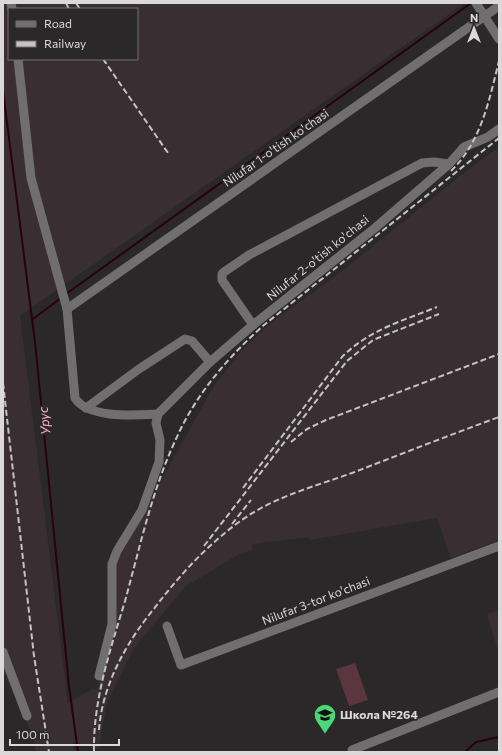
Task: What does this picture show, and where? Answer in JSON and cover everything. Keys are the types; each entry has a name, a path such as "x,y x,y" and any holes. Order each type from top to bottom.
{"street":[{"path":"476,3 499,39"},
{"name":"Nilufar 1-o'tish ko'chasi","path":"67,308 499,6"},
{"path":"18,60 30,178 67,308 74,392 79,404 86,408 124,415 158,414 156,423 160,440 160,462 142,510 117,551 112,564 112,624 99,676"},
{"name":"Nilufar 2-o'tish ko'chasi","path":"158,414 210,362 253,325 375,228 449,164 464,148 488,137 499,129"},
{"path":"253,325 222,280 222,274 224,272 249,255 422,163 434,162 449,164"},
{"path":"86,408 140,369 186,339 192,341 210,362"},
{"name":"Nilufar 3-tor ko'chasi","path":"168,626 181,665 499,546"},
{"path":"3,652 27,716"},
{"path":"352,750 499,692"}],"shaded area":[{"path":"3,3 463,4 20,316 68,703 92,689 97,690 115,623 116,562 212,389 241,351 272,322 337,275 465,172 499,147 499,540 451,558 437,518 310,540 308,537 252,544 252,551 241,553 186,586 134,648 107,702 99,748 73,742 74,752 36,752 33,736 3,672"},
{"path":"499,610 499,654 487,614"},
{"path":"355,663 368,700 349,706 336,669"}],"waterway":[{"path":"66,294 471,3"},
{"name":"Урус","path":"3,91 35,342 69,686 78,752"},
{"path":"33,319 61,298"},
{"path":"465,752 476,742 499,737"}],"railway":[{"path":"66,3 68,8"},
{"path":"76,3 79,8"},
{"path":"104,60 168,153"},
{"path":"451,171 461,160 477,134 492,91 499,61"},
{"path":"94,752 94,733 99,695 153,498 176,439 193,407 214,377 226,363 264,325 499,138"},
{"path":"243,488 342,357 363,340 386,327 437,307"},
{"path":"204,546 347,361 373,340 439,314"},
{"path":"291,442 307,429 326,420 499,354"},
{"path":"3,383 34,656 49,752"},
{"path":"99,730 101,714 110,681 134,636 182,574 203,552 239,522 252,513 279,499 499,417"},
{"path":"232,524 251,500"}],"place":[{"name":"Школа №264","path":"325,734"}]}
